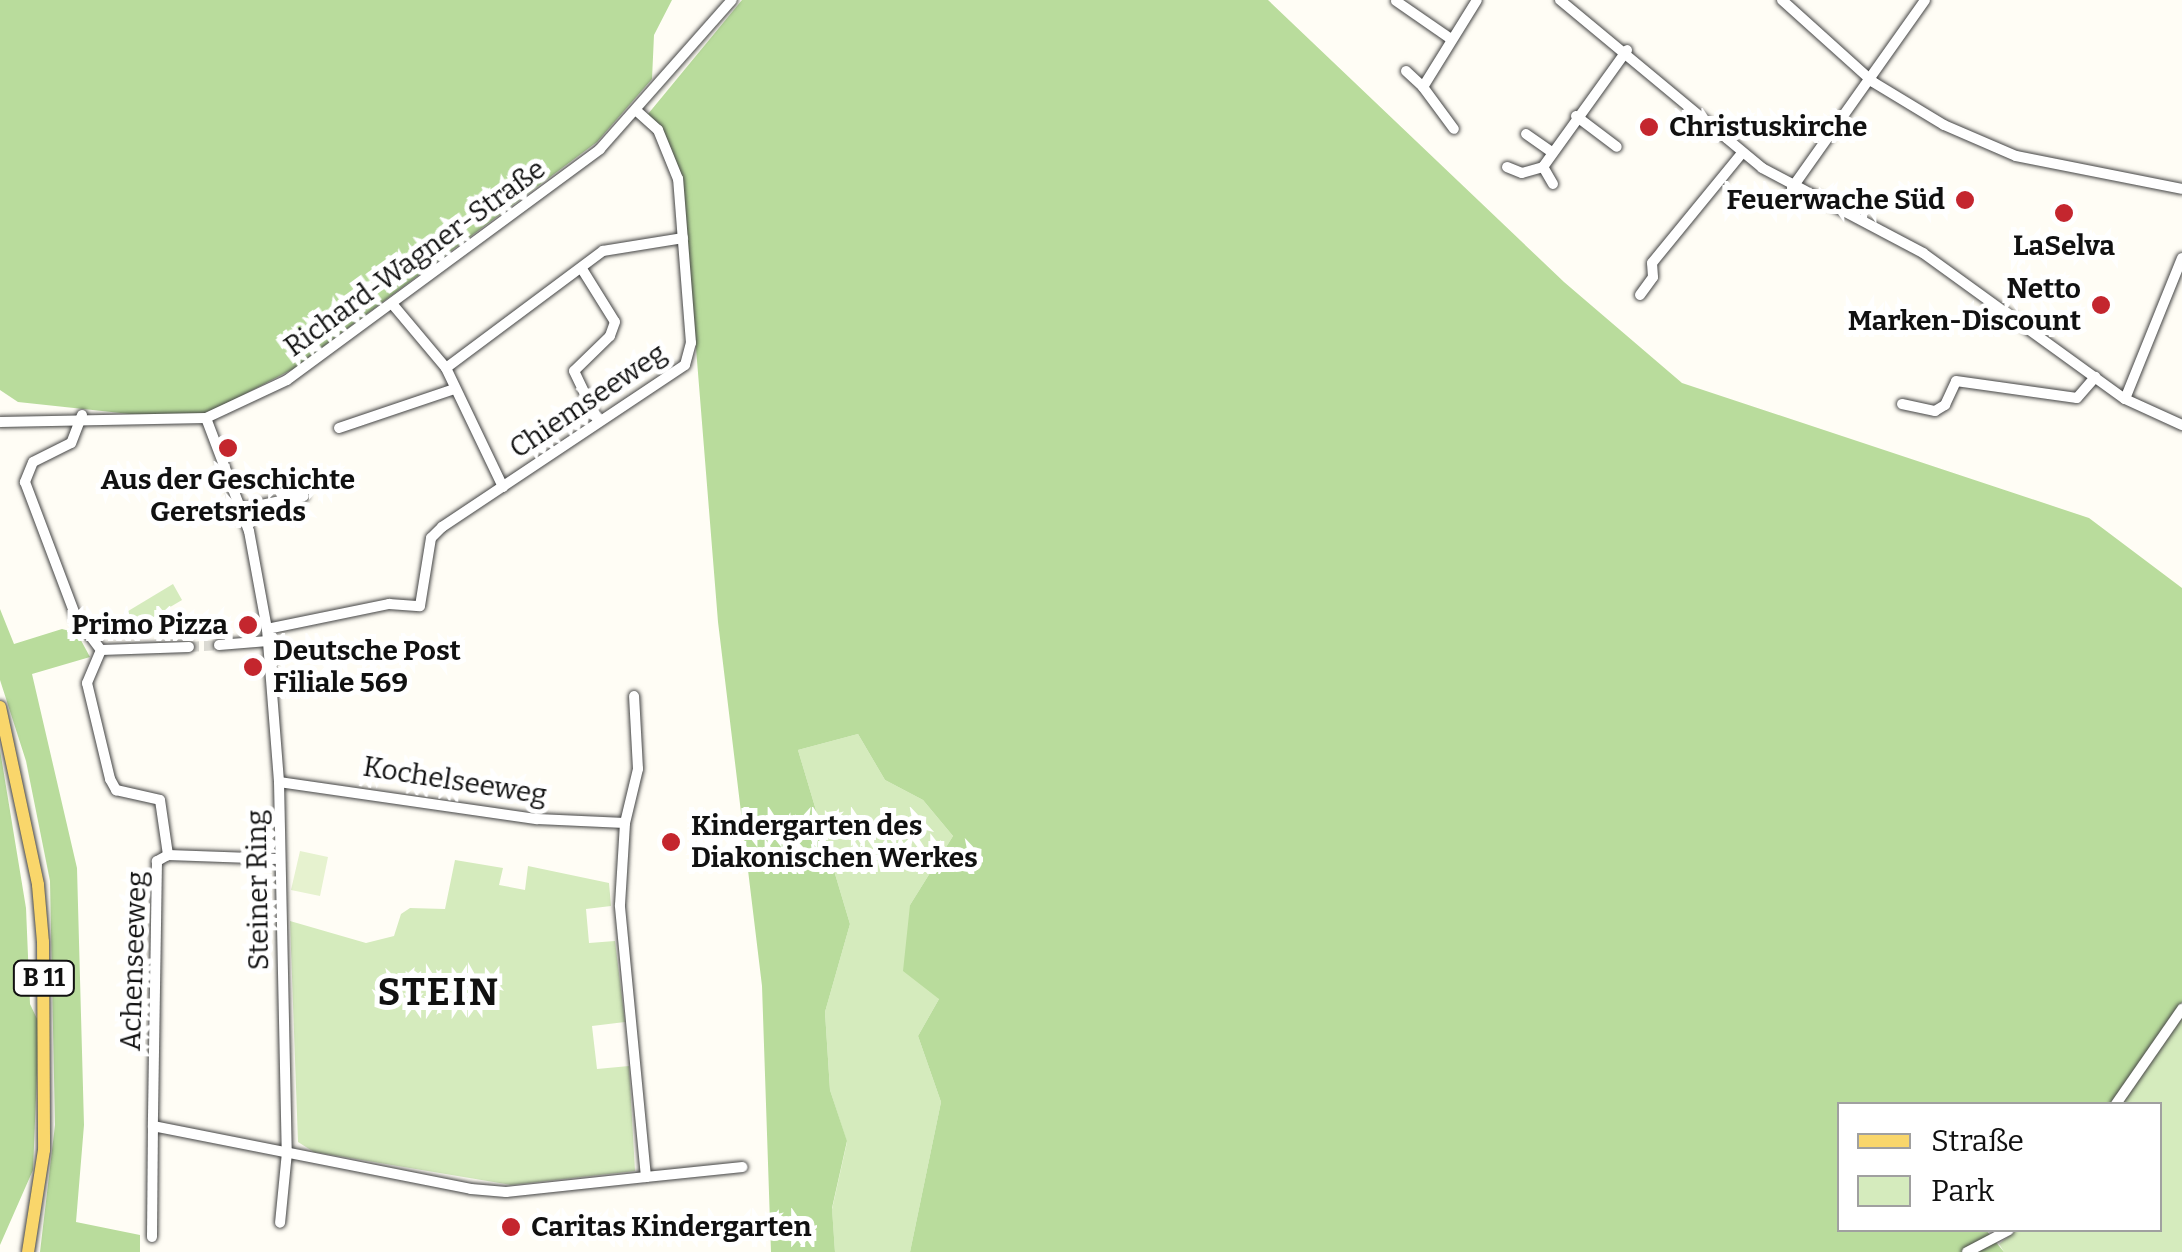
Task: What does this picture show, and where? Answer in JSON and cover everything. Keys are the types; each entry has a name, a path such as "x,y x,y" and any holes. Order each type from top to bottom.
{"main road":[{"name":"B 11","path":"0,707 38,885 43,942 44,1150 28,1252"}],"street":[{"name":"Richard-Wagner-Straße","path":"0,422 82,415 206,418 287,380 394,306 600,149 638,112 732,0"},
{"path":"1560,0 1627,50 1742,153 1792,188 1923,253 2126,399 2182,425"},
{"path":"1782,0 1873,82 2016,156 2182,189"},
{"path":"1792,188 1873,82 1925,0"},
{"path":"1396,1 1451,39"},
{"path":"1424,87 1470,2"},
{"path":"1507,167 1522,174 1543,166 1627,50"},
{"path":"1406,71 1424,87 1454,128"},
{"name":"Chiemseeweg","path":"267,635 389,604 420,606 431,538 690,358 683,238 670,152 638,112"},
{"path":"1576,116 1616,148"},
{"path":"1526,134 1552,152"},
{"path":"1640,295 1653,277 1652,262 1742,153"},
{"path":"1543,166 1553,184"},
{"path":"446,368 615,246 683,238"},
{"path":"2126,399 2182,258"},
{"path":"582,269 615,322 610,336 574,370 597,419"},
{"path":"394,306 446,368 502,486"},
{"path":"1902,404 1935,411 1945,404 1956,380 2077,398 2094,377"},
{"path":"339,428 454,390"},
{"path":"82,415 71,444 34,462 25,482 76,617 101,650"},
{"name":"Steiner Ring","path":"206,418 242,509 267,635 279,782 287,1152 280,1223"},
{"path":"242,509 304,496"},
{"path":"220,645 267,635"},
{"path":"101,650 189,647"},
{"path":"101,650 87,683 110,779 116,790 160,800 168,855"},
{"path":"634,696 638,769 625,823 620,905 646,1177"},
{"name":"Kochelseeweg","path":"279,782 537,818 625,823"},
{"name":"Achenseeweg","path":"152,1237 153,936 157,861 168,855 279,859"},
{"path":"2117,1102 2182,1009"},
{"path":"153,1126 506,1192 742,1167"},
{"path":"1967,1252 2004,1232"}],"green space":[{"path":"0,0 672,0 654,35 652,79 597,142 293,369 206,414 158,417 18,402 0,390"},
{"path":"742,0 1268,0 1564,282 1682,383 2089,518 2182,588 2182,1002 2112,1102 1837,1102 1837,1232 1988,1232 2004,1252 910,1252 941,1102 918,1036 939,999 903,971 910,905 953,836 923,800 885,780 858,734 798,750 850,924 825,1012 830,1090 847,1141 832,1208 835,1252 771,1252 762,986 718,622 685,211 672,150 648,114"},
{"path":"173,584 182,600 118,638 95,631"},
{"path":"0,609 14,644 62,629 77,633 90,657 32,674 77,868 84,1125 76,1222 140,1235 140,1252 40,1252 55,1125 50,881 26,761 0,680"},
{"path":"858,734 885,780 923,800 953,836 910,905 939,999 918,1036 941,1102 910,1252 835,1252 832,1209 847,1142 830,1090 825,1012 850,924 798,750"},
{"path":"0,750 26,908 30,1004 39,1023 33,1170 0,1245"},
{"path":"300,851 328,857 320,896 291,890"},
{"path":"455,860 503,868 499,885 525,890 528,866 609,883 611,906 586,909 589,943 615,941 625,1022 592,1026 597,1069 629,1066 635,1171 511,1185 314,1152 298,1142 290,921 366,943 394,936 401,914 410,908 445,909"},
{"path":"2182,1015 2182,1252 2004,1252 1999,1244 2014,1232 2162,1232 2162,1102 2123,1102"}],"tunnel":[{"path":"189,647 219,645"}],"place":[{"name":"Christuskirche","path":"1649,127"},
{"name":"Feuerwache Süd","path":"1965,200"},
{"name":"LaSelva","path":"2064,213"},
{"name":"Netto Marken-Discount","path":"2101,305"},
{"name":"Aus der Geschichte Geretsrieds","path":"228,448"},
{"name":"Primo Pizza","path":"248,625"},
{"name":"Deutsche Post Filiale 569","path":"253,667"},
{"name":"Kindergarten des Diakonischen Werkes","path":"671,842"},
{"name":"Caritas Kindergarten","path":"511,1227"}],"district":[{"name":"STEIN","path":"439,993"}]}
